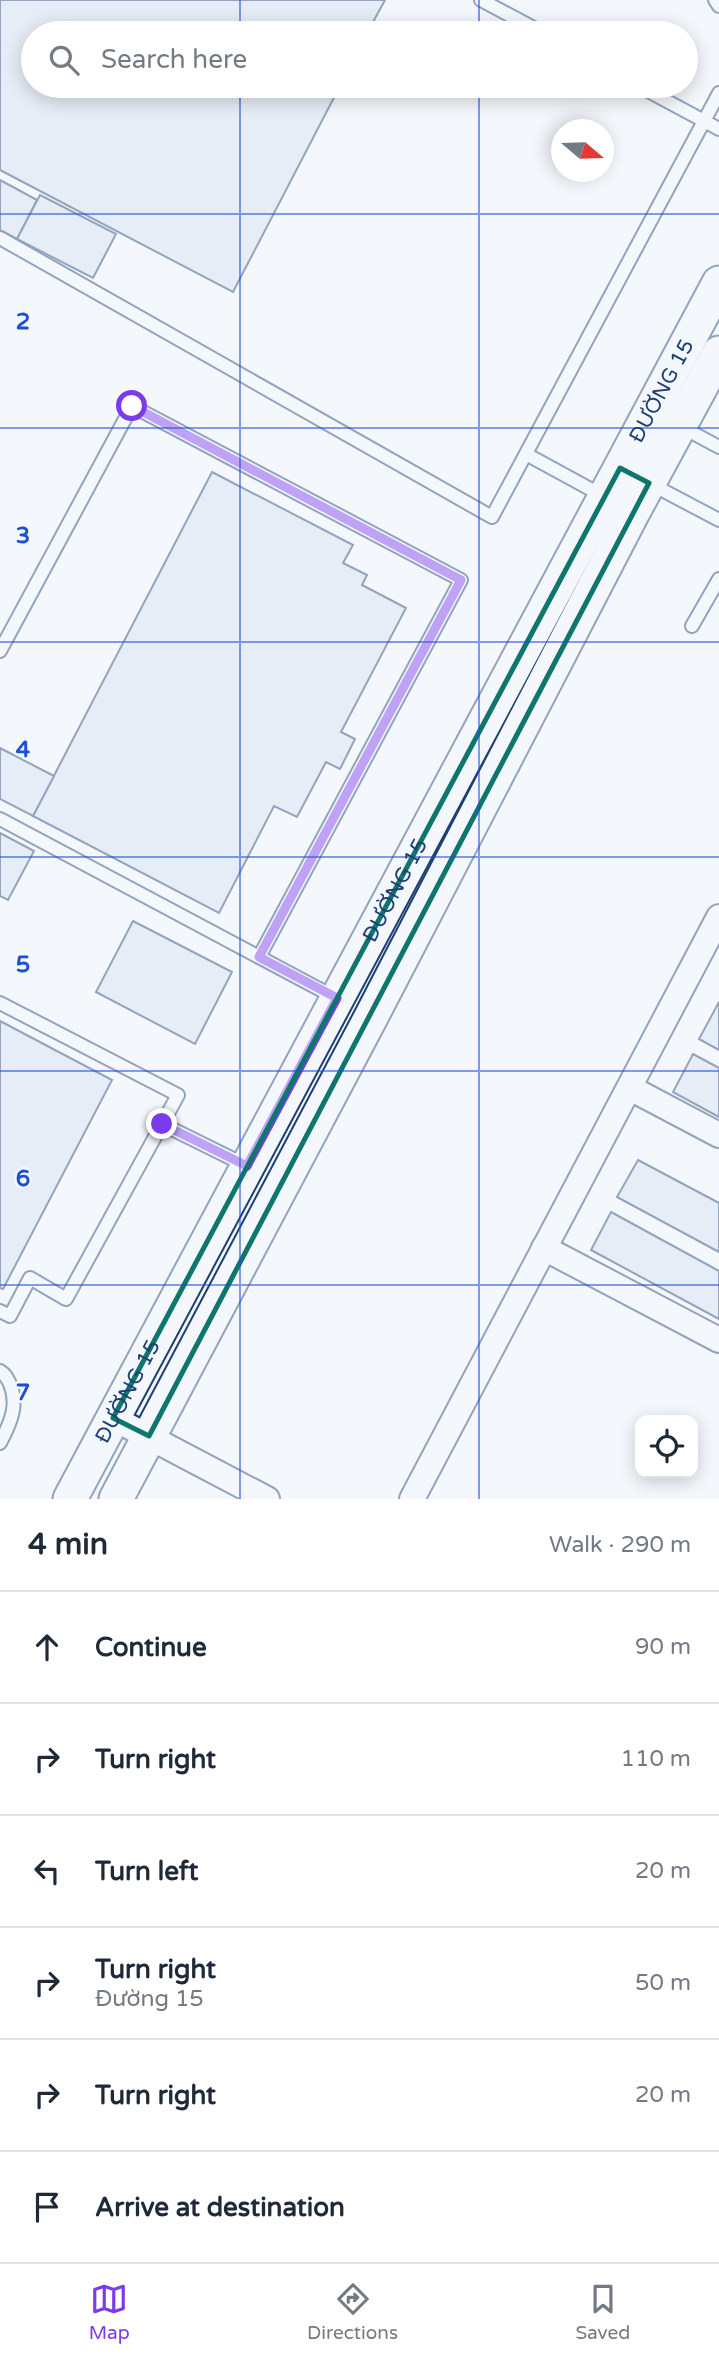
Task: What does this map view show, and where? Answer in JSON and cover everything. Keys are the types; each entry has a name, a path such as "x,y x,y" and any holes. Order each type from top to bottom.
{"street":[{"name":"ĐƯỜNG 15","path":"116,1499 371,1017 635,475 719,283"},
{"name":"ĐƯỜNG 15","path":"70,1499 605,497 635,475 680,426 719,353"},
{"path":"412,1499 716,930"},
{"path":"630,1088 719,1135"},
{"path":"544,1248 719,1340"},
{"path":"113,1418 267,1499"}],"lane":[{"path":"481,0 520,21"},
{"path":"715,0 719,6"},
{"path":"0,238 492,517 719,93"},
{"path":"661,98 719,130"},
{"path":"0,651 132,406 461,580 259,957"},
{"path":"680,426 719,447"},
{"path":"526,454 605,497"},
{"path":"635,475 719,520"},
{"path":"692,626 719,579"},
{"path":"0,819 337,998"},
{"path":"0,1003 178,1095 66,1299 30,1278 10,1316 0,1311"},
{"path":"162,1124 247,1166"},
{"path":"0,1371 5,1374 15,1396 11,1423 0,1443"}],"highlighted area":[{"path":"620,468 649,483 149,1436 113,1418 337,998"}],"building":[{"path":"0,0 385,0 374,21 21,21 21,98 334,98 233,292 0,170"},
{"path":"0,180 37,200 17,239 0,230"},
{"path":"40,195 116,234 93,278 17,239"},
{"path":"212,472 353,545 343,563 367,575 362,585 406,608 341,732 355,739 340,769 326,762 297,817 274,806 219,913 33,816"},
{"path":"0,748 54,776 33,816 0,799"},
{"path":"0,833 34,851 8,900 0,896"},
{"path":"133,921 232,972 195,1044 96,992"},
{"path":"719,1002 719,1050 699,1039"},
{"path":"0,1021 112,1080 3,1289 0,1288"},
{"path":"693,1054 719,1068 719,1117 673,1092"},
{"path":"638,1160 719,1203 719,1252 617,1197"},
{"path":"611,1212 719,1271 719,1319 591,1250"}],"route":[{"path":"132,406 461,580 259,957 337,998 247,1166 162,1124"}]}
